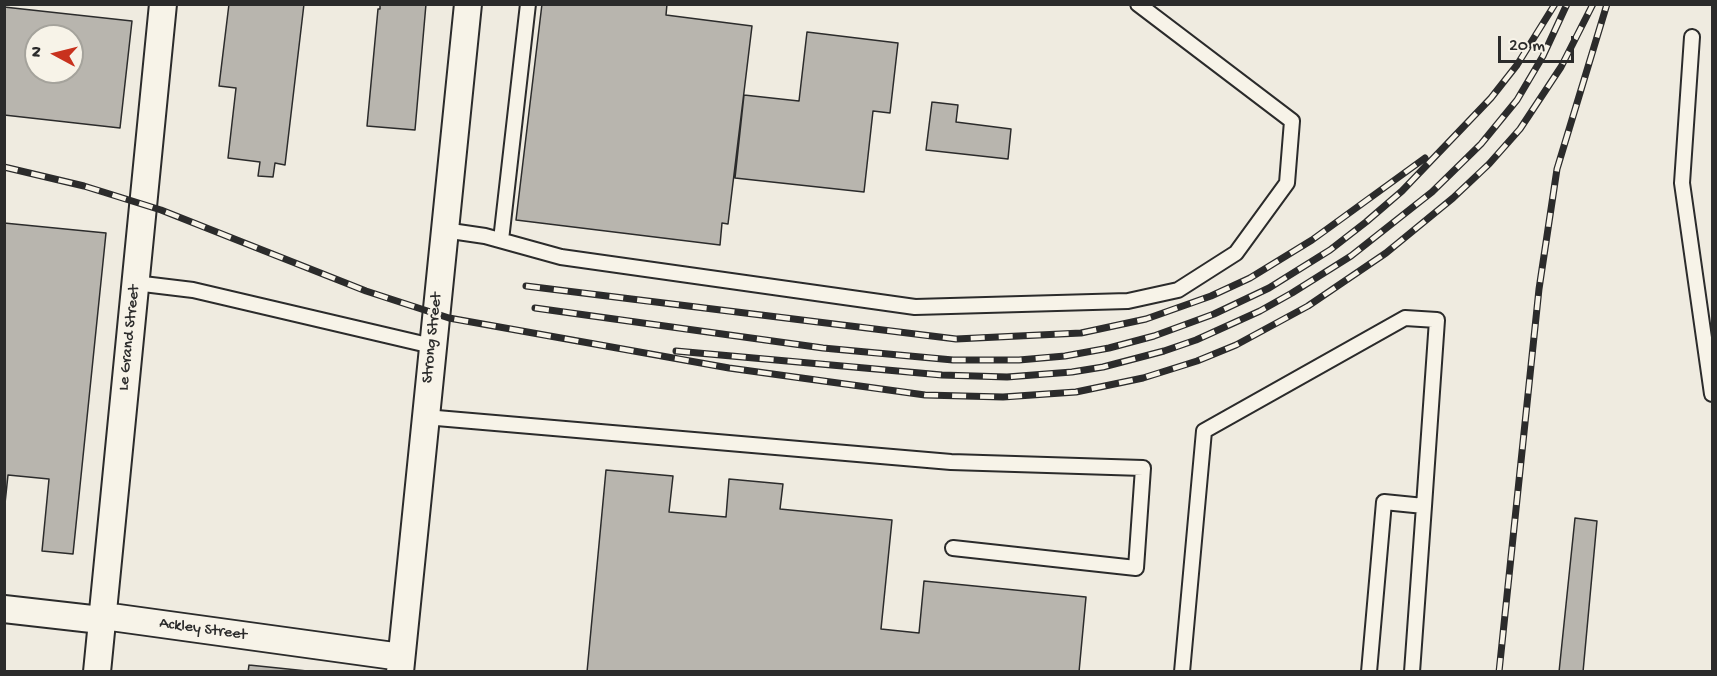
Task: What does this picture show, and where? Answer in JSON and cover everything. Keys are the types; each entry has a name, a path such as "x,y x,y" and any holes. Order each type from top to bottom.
{"street":[{"name":"Le Grand Street","path":"97,672 164,4"},
{"name":"Strong Street","path":"400,664 468,4"},
{"name":"Ackley Street","path":"4,609 92,619 111,617 400,664"}],"lane":[{"path":"501,240 528,4"},
{"path":"444,230 501,240 561,257 915,307 1128,301 1178,290 1236,253 1287,183 1292,121 1138,4"},
{"path":"1692,37 1682,183 1713,394"},
{"path":"135,283 193,290 432,346"},
{"path":"1182,672 1204,431 1405,318 1437,320 1412,672"},
{"path":"425,417 951,462 1143,468 1137,568 953,548"},
{"path":"1369,672 1384,502 1424,506"}],"building":[{"path":"229,4 304,4 285,165 275,163 273,177 258,176 260,162 228,158 236,88 219,86"},
{"path":"380,4 426,4 415,130 367,126"},
{"path":"542,4 667,4 666,15 752,26 728,224 722,223 720,245 516,220"},
{"path":"4,7 132,21 120,128 4,115"},
{"path":"807,32 898,43 890,113 873,111 864,192 735,178 744,95 799,101"},
{"path":"932,102 958,105 956,122 1011,129 1008,159 926,150"},
{"path":"4,223 106,233 73,554 42,551 49,479 8,475 4,513"},
{"path":"606,470 673,476 669,512 726,517 729,479 783,484 780,509 892,520 881,629 919,633 924,581 1086,597 1079,672 587,672"},
{"path":"1575,518 1597,521 1583,672 1559,672"},
{"path":"249,665 317,672 248,672"}],"railway":[{"path":"535,308 823,348 953,360 1019,360 1065,356 1109,348 1154,336 1214,314 1269,288 1330,250 1366,222 1402,191 1491,98 1517,65 1555,4"},
{"path":"676,351 942,375 1007,377 1103,367 1196,340 1260,311 1292,293 1351,256 1432,192 1481,144 1517,100 1543,56 1567,4"},
{"path":"4,167 84,186 161,210 366,291 449,318 729,368 925,395 1003,397 1076,392 1143,378 1197,361 1236,345 1308,306 1386,253 1453,198 1489,164 1520,129 1561,67 1593,4"},
{"path":"1499,672 1539,289 1557,169 1607,4"},
{"path":"526,286 956,339 1081,333 1146,319 1211,296 1250,278 1312,240 1425,158"}]}
